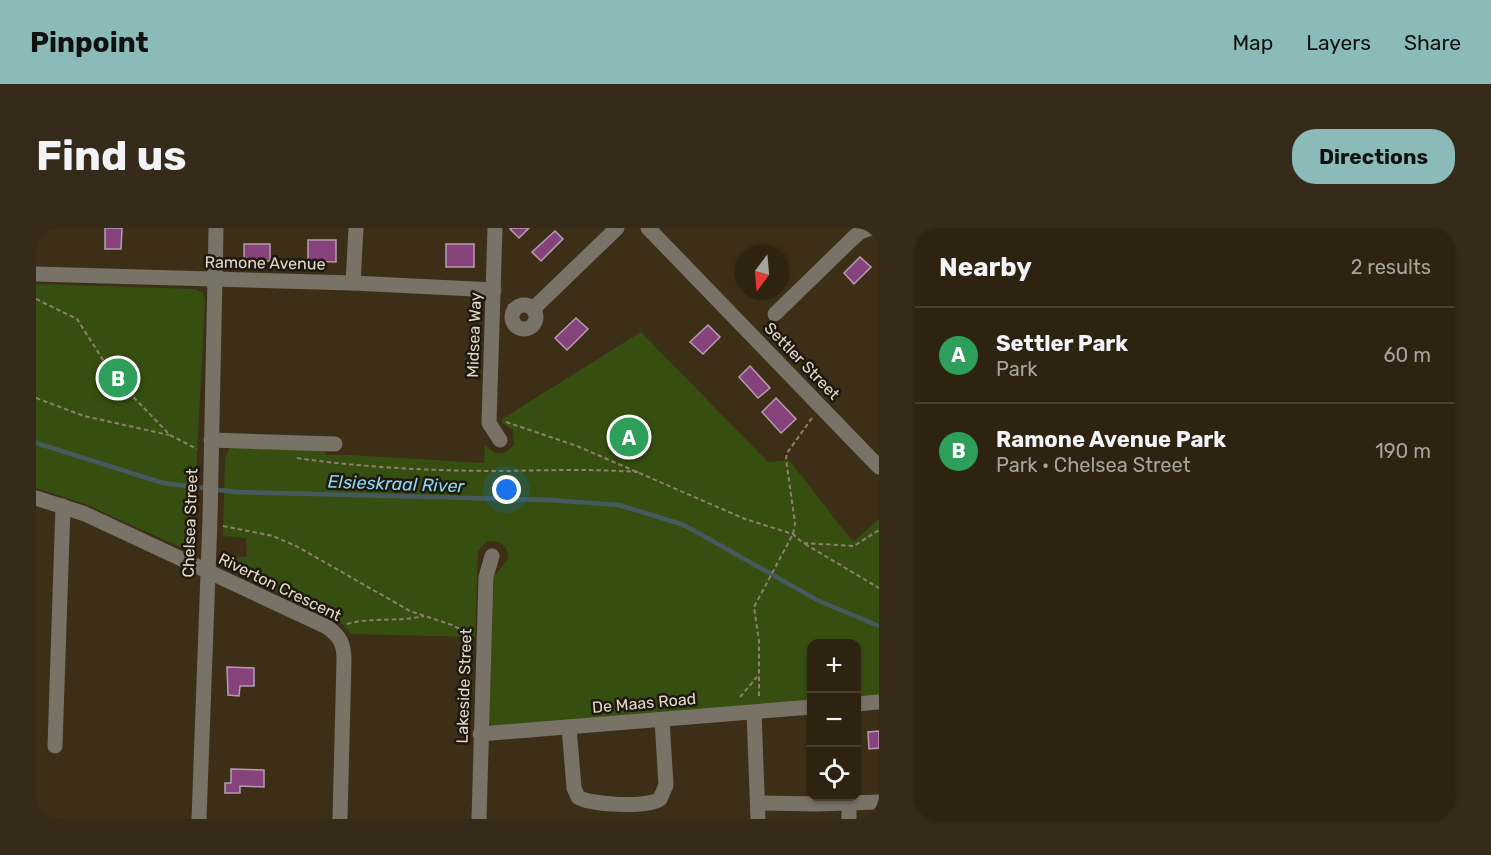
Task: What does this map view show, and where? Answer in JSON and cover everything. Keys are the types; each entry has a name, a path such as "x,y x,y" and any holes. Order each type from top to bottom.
{"street":[{"name":"Chelsea Street","path":"199,819 207,572 215,522 208,448 216,228"},
{"path":"353,283 356,228"},
{"name":"Midsea Way","path":"495,228 489,423 500,440"},
{"name":"Settler Street","path":"648,228 879,467"},
{"path":"775,314 852,239 860,232 871,228"},
{"path":"533,309 614,229"},
{"name":"Ramone Avenue","path":"36,274 353,283 494,290"},
{"path":"525,305 533,309 537,318 529,329 524,329 519,328 513,322 509,308 525,305"},
{"path":"208,448 335,444"},
{"name":"Riverton Crescent","path":"36,498 85,514 327,627 341,640 344,660 340,819"},
{"path":"55,746 63,506"},
{"name":"Lakeside Street","path":"479,819 486,577 492,556"},
{"path":"861,704 879,702"},
{"name":"De Maas Road","path":"480,735 662,720 757,708 807,707"},
{"path":"757,708 758,819"},
{"path":"569,727 574,788 578,797 592,802 648,804 660,799 666,785 662,720"},
{"path":"759,803 849,811 879,802"}],"path":[{"path":"36,299 77,320 114,377 170,435"},
{"path":"36,398 84,416 170,435 208,448"},
{"path":"757,708 759,641 754,613 756,600 793,534 795,523 787,453 815,414"},
{"path":"505,422 577,446 746,519 793,534 803,543 879,588"},
{"path":"293,458 374,466 477,470 589,469 638,472"},
{"path":"215,522 273,536 298,547 410,611 452,625 473,638"},
{"path":"803,543 854,546 879,530"},
{"path":"342,627 348,623 366,620 424,616"},
{"path":"740,697 757,677"}],"green space":[{"path":"36,284 196,289 203,293 205,301 195,492 196,550 193,553 85,504 36,488"},
{"path":"641,332 768,462 789,460 853,542 879,519 879,695 861,697 861,639 807,639 807,701 492,726 489,720 494,576 505,564 508,556 505,547 499,542 487,541 478,551 475,637 351,634 342,624 237,574 235,557 247,557 246,538 223,536 225,458 230,447 322,449 326,455 484,463 485,444 495,453 503,453 514,444 513,430 502,423 502,419"}],"building":[{"path":"105,228 122,228 121,249 105,249"},
{"path":"529,228 519,238 510,229"},
{"path":"555,231 563,239 541,261 532,252"},
{"path":"308,240 336,240 336,262 308,261"},
{"path":"244,244 270,244 270,261 244,261"},
{"path":"446,244 474,244 474,267 446,267"},
{"path":"860,257 871,267 854,284 844,273"},
{"path":"576,318 588,329 567,350 555,338"},
{"path":"708,325 720,337 703,354 690,342"},
{"path":"750,366 770,388 758,398 739,377"},
{"path":"776,398 796,419 781,433 762,412"},
{"path":"227,667 254,668 254,686 240,686 239,696 228,695"},
{"path":"879,731 879,748 869,749 868,732"},
{"path":"231,769 264,770 264,787 240,786 240,793 225,793 225,783 231,783"}],"waterway":[{"name":"Elsieskraal River","path":"36,443 163,483 236,492 550,500 619,505 684,525 819,601 879,626"}],"place":[{"name":"Ramone Avenue Park","path":"118,378"},
{"name":"Settler Park","path":"629,437"}]}
